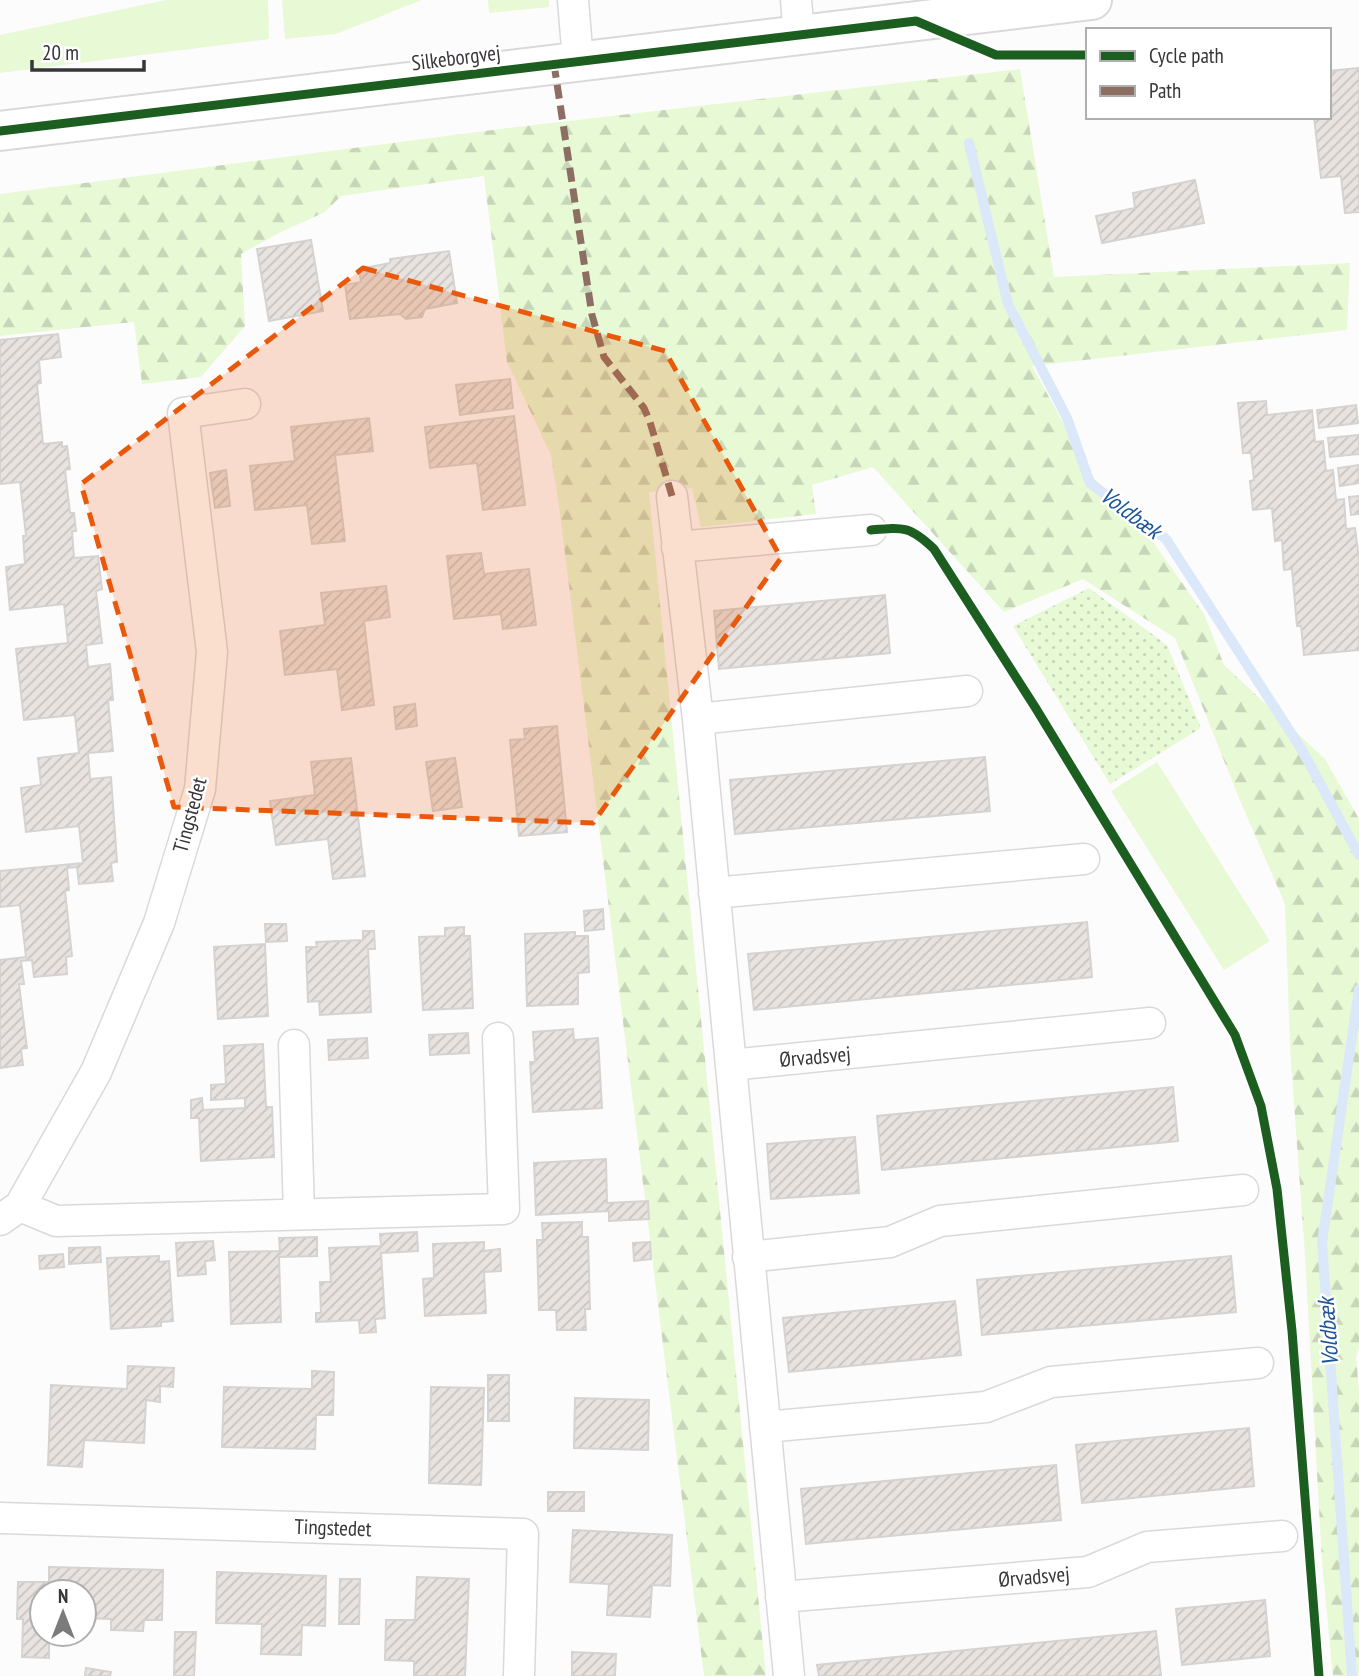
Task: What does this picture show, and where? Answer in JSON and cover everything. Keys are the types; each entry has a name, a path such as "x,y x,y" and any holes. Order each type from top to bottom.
{"main road":[{"name":"Silkeborgvej","path":"0,131 578,61 798,18 1092,0"}],"street":[{"path":"573,0 578,61"},
{"name":"Tingstedet","path":"245,404 183,413 212,652 201,789 159,923 96,1072 10,1213 56,1221 504,1209 498,1038"},
{"path":"671,496 698,719 789,1676"},
{"path":"677,547 871,530"},
{"path":"698,719 967,691"},
{"path":"714,892 1084,859"},
{"name":"Ørvadsvej","path":"731,1065 1150,1023"},
{"path":"295,1045 299,1214"},
{"path":"748,1257 890,1242 940,1221 1243,1190"},
{"path":"765,1427 986,1407 1051,1382 1258,1363"},
{"name":"Tingstedet","path":"0,1518 523,1534 519,1676"},
{"name":"Ørvadsvej","path":"781,1597 1088,1572 1147,1548 1282,1536"}],"highlighted area":[{"path":"363,268 665,351 781,558 593,823 174,807 81,484"}],"green space":[{"path":"166,0 268,0 269,39 0,73 0,35"},
{"path":"282,0 422,0 336,34 285,39"},
{"path":"488,0 549,0 549,7 489,13"},
{"path":"1020,69 1054,277 1350,263 1347,330 1032,366 1092,476 1146,532 1204,614 1224,665 1325,759 1359,819 1359,1348 1356,1357 1359,1391 1359,1676 1333,1676 1322,1562 1290,1047 1285,904 1175,638 1083,579 1004,612 873,467 812,485 816,514 701,527 692,488 649,492 766,1676 704,1676 560,513 551,455 507,362 484,176 341,196 325,212 241,254 245,326 201,377 142,384 134,322 0,336 0,194 500,129"},
{"path":"1089,588 1167,645 1201,728 1110,784 1013,626"},
{"path":"1157,762 1270,941 1224,970 1111,791"}],"building":[{"path":"1359,68 1359,212 1345,213 1341,176 1321,178 1314,119 1331,119 1331,71"},
{"path":"1195,180 1204,223 1102,243 1096,216 1135,208 1133,193"},
{"path":"311,240 323,311 269,321 257,249"},
{"path":"449,251 457,303 425,309 422,317 406,319 400,314 350,319 345,285 361,282 359,269 390,263 390,259"},
{"path":"58,334 61,357 39,360 41,383 37,384 43,444 62,442 62,447 67,446 70,469 65,470 70,513 74,513 76,531 72,531 74,558 98,556 102,589 96,591 102,643 86,645 88,667 110,664 113,700 108,700 113,751 88,753 90,779 111,777 117,862 111,863 113,881 79,884 77,867 67,868 69,890 65,891 72,956 66,957 67,974 34,977 32,960 21,961 24,984 19,984 27,1048 21,1049 23,1065 0,1068 0,960 26,957 20,905 0,907 0,871 83,863 79,826 26,832 21,788 41,785 38,758 79,753 75,715 24,720 16,649 68,643 64,604 10,610 6,567 25,564 23,536 26,536 20,482 0,484 0,340"},
{"path":"510,379 513,408 460,415 456,385"},
{"path":"1266,401 1267,415 1312,410 1315,442 1323,441 1326,471 1333,470 1336,500 1344,499 1346,529 1355,528 1359,559 1359,650 1304,655 1301,626 1297,626 1292,569 1284,570 1282,540 1275,541 1272,508 1253,510 1251,453 1243,453 1238,403"},
{"path":"1356,405 1358,423 1319,428 1317,410"},
{"path":"514,416 525,505 483,510 477,463 430,468 425,427"},
{"path":"369,418 373,451 335,455 345,541 312,544 307,505 255,510 250,466 295,461 291,427"},
{"path":"1359,435 1359,454 1330,457 1328,438"},
{"path":"1359,465 1359,483 1340,486 1338,468"},
{"path":"226,470 230,506 215,508 210,473"},
{"path":"1359,496 1359,514 1351,515 1349,497"},
{"path":"481,553 484,574 529,569 536,625 503,629 501,614 454,619 447,556"},
{"path":"386,586 390,617 364,621 374,705 342,710 337,669 285,675 280,631 325,625 321,593"},
{"path":"885,595 890,653 719,669 714,611"},
{"path":"415,704 417,726 396,729 394,707"},
{"path":"557,726 567,832 519,836 510,740 525,739 524,729"},
{"path":"985,757 990,811 735,834 730,780"},
{"path":"351,758 365,876 333,879 328,839 276,845 270,801 315,795 311,762"},
{"path":"455,758 462,807 433,811 426,762"},
{"path":"603,909 604,929 585,931 584,911"},
{"path":"1087,922 1092,977 754,1010 748,954"},
{"path":"265,924 286,924 287,941 266,942"},
{"path":"464,927 464,936 470,936 473,1008 423,1010 419,937 445,936 445,928"},
{"path":"363,931 374,931 375,949 368,949 371,1012 320,1015 319,1001 308,1002 306,947 317,947 316,942 363,940"},
{"path":"575,932 575,936 588,936 589,972 578,973 578,1004 527,1006 525,934"},
{"path":"265,944 268,1016 218,1019 214,947"},
{"path":"573,1029 574,1040 598,1038 602,1108 533,1112 530,1062 535,1062 533,1032"},
{"path":"468,1033 469,1053 430,1055 429,1035"},
{"path":"367,1038 368,1058 329,1060 328,1040"},
{"path":"263,1044 266,1107 272,1107 274,1157 201,1161 199,1118 191,1118 191,1100 202,1098 203,1110 245,1108 245,1098 211,1100 211,1085 226,1084 224,1046"},
{"path":"1173,1087 1178,1141 882,1170 877,1116"},
{"path":"855,1137 859,1193 771,1199 767,1144"},
{"path":"606,1159 607,1203 648,1201 649,1219 609,1221 609,1211 536,1215 534,1163"},
{"path":"582,1222 582,1237 588,1237 590,1309 585,1309 586,1330 557,1330 556,1310 539,1310 537,1240 543,1240 542,1223"},
{"path":"417,1232 418,1251 381,1253 385,1318 375,1319 376,1332 360,1333 359,1320 316,1322 316,1313 321,1313 320,1282 331,1282 329,1248 381,1246 380,1234"},
{"path":"317,1237 317,1256 279,1257 281,1322 231,1324 229,1252 280,1251 279,1238"},
{"path":"213,1241 215,1260 205,1261 206,1274 178,1276 176,1243"},
{"path":"484,1242 484,1251 500,1249 501,1271 484,1272 486,1313 425,1316 423,1279 434,1278 433,1244"},
{"path":"650,1242 651,1259 634,1261 633,1243"},
{"path":"100,1247 101,1262 69,1264 69,1248"},
{"path":"63,1254 64,1267 40,1269 39,1256"},
{"path":"159,1256 159,1262 169,1261 173,1321 161,1322 161,1326 111,1329 107,1258"},
{"path":"1231,1256 1236,1312 982,1335 977,1280"},
{"path":"955,1301 961,1355 789,1372 783,1318"},
{"path":"128,1366 174,1368 173,1387 160,1386 160,1402 146,1400 144,1443 84,1440 82,1467 48,1465 51,1385 127,1389"},
{"path":"312,1371 334,1372 333,1415 316,1415 315,1449 222,1447 224,1387 312,1389"},
{"path":"488,1375 509,1375 509,1421 488,1421"},
{"path":"431,1387 484,1388 481,1485 429,1483"},
{"path":"575,1398 649,1400 648,1450 574,1448"},
{"path":"1249,1428 1254,1486 1082,1503 1076,1445"},
{"path":"1056,1465 1061,1520 806,1544 801,1489"},
{"path":"548,1492 584,1492 584,1511 548,1511"},
{"path":"573,1530 672,1535 670,1586 652,1585 650,1617 607,1615 609,1584 570,1582"},
{"path":"49,1567 163,1570 162,1620 144,1620 143,1631 111,1630 111,1619 98,1619 98,1578 49,1578"},
{"path":"217,1572 326,1576 325,1626 302,1625 301,1655 261,1654 262,1624 216,1623"},
{"path":"417,1577 469,1579 465,1676 414,1676 414,1661 385,1660 386,1620 415,1620"},
{"path":"340,1579 360,1579 359,1624 339,1624"},
{"path":"18,1582 28,1582 28,1648 49,1648 49,1658 22,1657 23,1619 17,1619"},
{"path":"1265,1600 1270,1656 1182,1665 1176,1609"},
{"path":"1156,1631 1161,1676 819,1676 817,1665"},
{"path":"175,1632 196,1632 194,1676 174,1676"},
{"path":"572,1652 616,1654 615,1676 572,1676"},
{"path":"86,1668 111,1672 110,1676 85,1676"}],"waterway":[{"name":"Voldbæk","path":"969,143 1008,304 1067,418 1090,483 1166,539 1302,750 1359,855"},
{"name":"Voldbæk","path":"1352,1676 1322,1242 1359,989"}],"marked path":[{"path":"554,64 592,315 604,357 644,408 672,496"}],"cycle path":[{"path":"916,21 996,55 1086,55"},
{"path":"0,131 916,21"},
{"path":"871,530 906,530 919,536 934,549 1035,707 1235,1035 1261,1106 1277,1189 1292,1331 1319,1676"}]}
